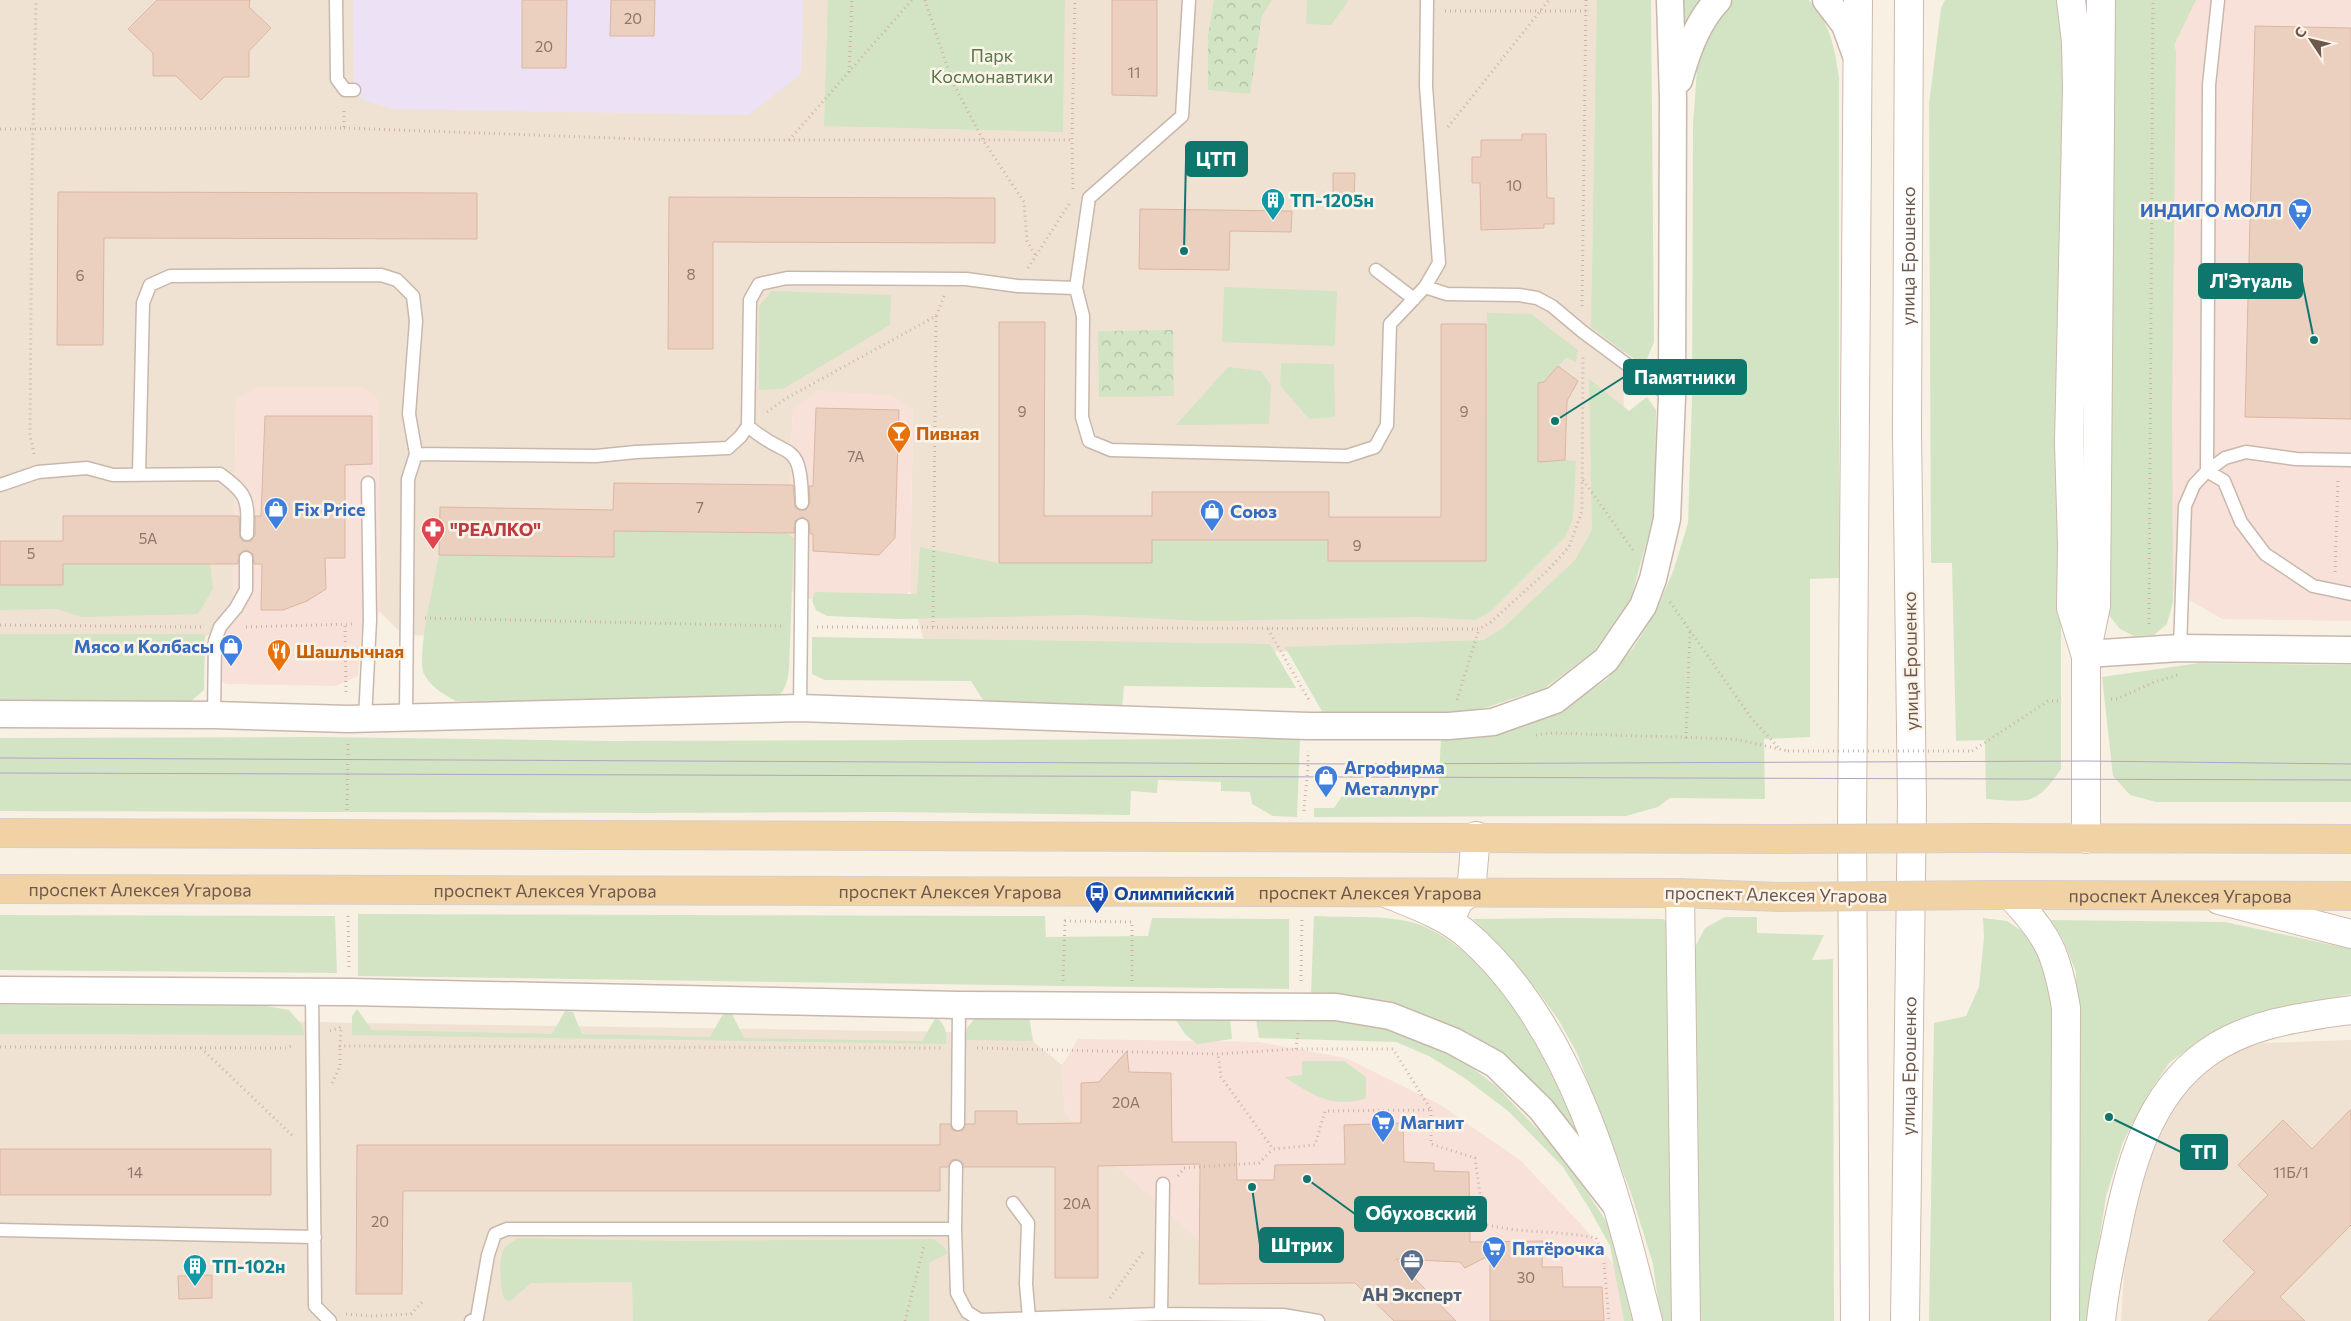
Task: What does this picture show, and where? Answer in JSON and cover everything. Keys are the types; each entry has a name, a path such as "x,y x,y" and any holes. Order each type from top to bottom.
{"main road":[{"path":"1855,1321 1852,816 1858,0"},
{"name":"улица Ерошенко","path":"1906,1321 1912,804 1907,432 1909,0"},
{"path":"1909,59 1924,0"},
{"path":"2071,0 2076,42 2077,88 2069,443 2072,544 2071,608 2086,654"},
{"path":"2086,839 2086,654 2096,606 2101,0"},
{"path":"0,833 1284,838 1476,836 2351,839"},
{"path":"1463,932 1455,919 1454,910 1459,900 1471,892 1476,836"},
{"name":"проспект Алексея Угарова","path":"0,888 1680,893 1778,897 2351,896"},
{"path":"1386,893 1430,911 1463,932 1506,975 1536,1013 1560,1058 1593,1135 1620,1211 1648,1321"},
{"path":"1680,893 1686,1321"},
{"path":"2196,895 2351,934"},
{"path":"2000,896 2032,919 2048,940 2061,976 2066,1008 2065,1321"},
{"path":"2101,1321 2104,1293 2124,1194 2137,1151 2158,1106 2181,1076 2207,1053 2244,1033 2284,1020 2351,1010"}],"street":[{"path":"0,714 365,718 800,708 1308,726 1449,726 1493,722 1555,700 1606,660 1643,606 1653,579 1667,519 1672,397 1673,98 1670,0"},
{"path":"1673,98 1688,50 1708,11 1718,0"},
{"path":"1826,0 1845,25 1858,61"},
{"path":"2086,654 2180,648 2351,650"},
{"path":"0,990 312,992 959,1005 1336,1007 1390,1016 1453,1041 1495,1064 1541,1109 1620,1211"}],"lane":[{"path":"336,0 337,79 349,90"},
{"path":"1189,0 1182,116 1089,198 1076,288 1083,316 1082,417 1089,441 1111,450 1348,456 1375,447 1387,425 1390,324 1425,287 1439,262 1426,86 1427,0"},
{"path":"2207,471 2209,86 2218,0"},
{"path":"1376,270 1414,299"},
{"path":"139,474 143,304 150,285 170,276 381,275 397,280 413,296 415,313 409,414 416,454 408,479 406,717"},
{"path":"416,454 596,456 636,452 728,448 748,426 750,300 759,284 787,278 966,279 1018,286 1076,288"},
{"path":"1425,287 1447,294 1519,295 1537,298 1552,306 1583,332 1672,397"},
{"path":"748,426 761,437 792,453 798,460 802,473 802,503"},
{"path":"2180,648 2185,506 2194,485 2207,471 2225,458 2246,452 2296,459 2345,460"},
{"path":"0,485 38,472 87,468 113,475 220,474 236,487 248,505 247,534"},
{"path":"2207,471 2224,481 2241,522 2265,554 2314,586 2351,594"},
{"path":"365,718 370,620 368,483"},
{"path":"800,708 802,525"},
{"path":"214,715 215,641 220,627 236,608 246,590 246,558"},
{"path":"312,992 315,1306 330,1321"},
{"path":"958,1124 959,1005"},
{"path":"956,1167 957,1293 967,1312 980,1320 1161,1314 1283,1315 1318,1321"},
{"path":"1161,1314 1163,1184"},
{"path":"1013,1202 1028,1223 1026,1284 1029,1318"},
{"path":"471,1321 477,1318 488,1255 495,1234 507,1229 955,1229"},
{"path":"0,1230 315,1237"}],"path":[{"path":"36,0 32,178 30,436 38,472"},
{"path":"849,73 852,0"},
{"path":"789,140 912,0"},
{"path":"925,0 952,81 983,140 1024,202 1026,241 1036,256"},
{"path":"1018,286 1073,197 1072,140 1075,0"},
{"path":"1445,122 1445,132 1549,0"},
{"path":"408,618 802,627 1479,629 1491,622 1547,571 1569,547 1582,511 1583,332 1581,294 1586,0"},
{"path":"2150,650 2154,0"},
{"path":"1445,20 1445,10 1586,11"},
{"path":"344,128 349,90"},
{"path":"0,129 344,128 667,140 1072,140"},
{"path":"933,627 936,316 943,296 952,297"},
{"path":"748,426 785,399 936,316"},
{"path":"2334,590 2345,460"},
{"path":"1583,480 1752,720 1778,747"},
{"path":"0,626 345,626 370,620"},
{"path":"1686,738 1690,631"},
{"path":"2111,699 2117,699 2154,682 2182,674"},
{"path":"1535,735 1734,739 1778,747 1788,751 1972,751 2048,701 2063,700"},
{"path":"1062,1005 1065,921 1132,922 1132,1005"},
{"path":"0,1047 286,1048 341,1027 340,1046 960,1048 1218,1054 1305,1049 1393,1050 1430,1110 1431,1144 1475,1158 1484,1224 1505,1229 1578,1234 1596,1238 1604,1255 1609,1321"},
{"path":"201,1048 314,1156"},
{"path":"1218,1054 1221,1077 1273,1149 1315,1145 1325,1111 1430,1110"},
{"path":"905,1321 928,1229"},
{"path":"342,1314 370,1316 411,1314 422,1302"}],"shaded area":[{"path":"0,0 1623,0 1624,503 1591,584 1462,653 934,648 924,641 910,591 913,410 793,409 783,630 773,646 403,635 380,612 378,400 236,400 233,617 200,641 0,642"},
{"path":"353,0 803,0 801,74 748,115 391,109 362,99 354,90"},
{"path":"2172,0 2351,0 2351,621 2222,619 2162,584"},
{"path":"256,387 363,387 378,400 380,612 361,634 358,676 336,686 226,684 217,678 217,629 233,617 236,400"},
{"path":"817,391 892,395 913,410 910,591 900,600 799,599 785,583 793,409"},
{"path":"0,1018 168,1018 360,1023 1023,1033 1062,1065 1065,1113 1094,1146 1370,1241 1450,1321 0,1321"},
{"path":"1078,1039 1259,1042 1346,1058 1439,1104 1520,1160 1580,1223 1623,1276 1630,1321 1450,1321 1369,1241 1203,1244 1094,1146 1065,1113 1062,1065"},
{"path":"2351,1040 2351,1321 2121,1321 2129,1192 2178,1092 2238,1044"}],"green space":[{"name":"Парк Космонавтики","path":"828,0 1065,0 1063,132 824,126"},
{"path":"1214,0 1272,0 1262,16 1250,94 1208,90 1208,36"},
{"path":"1307,0 1349,0 1331,25 1306,24"},
{"path":"1597,0 1651,0 1654,342 1647,359 1634,359 1591,327"},
{"path":"1680,0 1703,0 1685,26 1680,3"},
{"path":"1730,0 1809,0 1827,27 1836,57 1839,78 1839,578 1810,579 1810,737 1764,739 1765,799 1670,798 1658,807 1626,816 1314,817 1314,808 1334,808 1342,796 1438,796 1441,739 1493,735 1536,721 1574,702 1607,679 1634,647 1656,611 1674,569 1688,523 1692,400 1693,125 1697,69 1717,14"},
{"path":"1945,0 2059,0 2066,16 2061,311 2061,769 2045,790 2037,796 2022,801 1986,799 1985,740 1956,741 1952,563 1931,563 1929,104 1941,8"},
{"path":"2114,0 2196,0 2174,45 2176,51 2172,414 2173,602 2167,624 2154,635 2134,636 2120,629 2108,614"},
{"path":"1224,287 1337,291 1335,346 1222,342"},
{"path":"772,291 891,295 890,325 783,389 759,390 759,306"},
{"path":"1487,313 1531,314 1578,350 1576,362 1566,358 1544,382 1538,383 1538,462 1576,461 1573,519 1565,537 1490,612 1475,620 1419,617 1206,621 1083,615 899,619 827,616 816,610 812,601 815,592 917,594 920,547 999,563 1151,563 1152,540 1328,540 1486,561"},
{"path":"1173,330 1174,396 1099,397 1098,331"},
{"path":"1281,363 1334,364 1335,417 1309,419 1280,385"},
{"path":"1228,367 1261,371 1271,385 1269,424 1176,425"},
{"path":"1589,379 1629,411 1647,397 1656,410 1655,511 1631,598 1594,651 1545,688 1488,707 1446,715 1323,713 1285,647 1484,640 1504,627 1575,560 1592,530"},
{"path":"614,531 786,533 794,538 789,669 786,685 781,693 769,703 456,701 434,687 424,674 422,652 439,555 613,557"},
{"path":"63,564 210,564 213,589 198,614 83,617 56,609 0,610 0,585 63,585"},
{"path":"0,634 205,634 204,690 191,701 0,701"},
{"path":"812,637 1270,644 1296,688 1124,686 1122,709 989,710 971,681 825,680 812,674"},
{"path":"2200,663 2351,665 2351,802 2156,802 2130,795 2113,776 2102,677"},
{"path":"322,737 611,741 1300,739 1297,817 1273,816 1252,804 1250,792 1221,791 1221,782 1158,780 1157,793 1131,791 1130,815 887,812 0,811 0,738"},
{"path":"358,914 1045,916 1046,937 1148,936 1152,918 1289,919 1289,989 358,976"},
{"path":"0,915 335,916 337,973 0,970"},
{"path":"1314,916 1370,917 1412,922 1445,938 1466,953 1504,993 1536,1039 1563,1093 1587,1159 1546,1102 1349,997 1311,993"},
{"path":"1725,917 1757,917 1757,933 1824,935 1812,960 1833,959 1834,1321 1694,1321 1693,951 1705,928"},
{"path":"1983,918 2007,921 2026,934 2040,952 2052,998 2055,1321 1929,1321 1934,1023 1966,1016 1979,987 1984,938"},
{"path":"1473,919 1663,919 1669,924 1673,1321 1661,1321 1653,1264 1630,1190 1577,1053 1558,1019 1534,986"},
{"path":"2050,920 2225,922 2351,949 2351,994 2261,1013 2200,1040 2169,1063 2149,1093 2123,1142 2106,1196 2087,1321 2077,1321 2076,972 2063,939"},
{"path":"0,1005 266,1006 289,1010 302,1025 304,1035 0,1034"},
{"path":"357,1009 372,1030 552,1034 565,1011 573,1012 582,1034 710,1037 723,1014 732,1014 744,1038 922,1041 936,1017 944,1026 946,1044 352,1035 352,1016"},
{"path":"1029,1017 1033,1041 966,1040 967,1028 975,1018"},
{"path":"1230,1018 1232,1039 1197,1044 1185,1034 1176,1020"},
{"path":"1256,1019 1360,1020 1404,1033 1434,1046 1470,1066 1496,1086 1563,1156 1618,1239 1635,1321 1624,1321 1610,1246 1589,1208 1563,1167 1508,1111 1466,1079 1429,1056 1396,1042 1259,1038"},
{"path":"1302,1061 1344,1061 1366,1077 1366,1098 1344,1102 1333,1101 1304,1089 1285,1077 1302,1075"},
{"path":"518,1238 683,1241 934,1239 948,1253 929,1263 929,1321 633,1321 632,1282 531,1283 510,1301 504,1299 501,1281 501,1258 505,1247"}],"building":[{"path":"157,0 250,0 249,7 271,28 249,51 249,77 224,77 201,100 176,76 153,76 153,53 128,29"},
{"path":"522,0 567,0 566,68 522,68"},
{"path":"611,0 655,0 654,36 610,36"},
{"path":"1112,0 1157,0 1157,96 1112,95"},
{"name":"ИНДИГО МОЛЛ","path":"2255,26 2351,28 2351,419 2245,417"},
{"path":"1522,134 1546,134 1547,198 1554,198 1554,224 1544,224 1544,228 1481,230 1480,183 1472,183 1472,157 1481,157 1481,140 1522,140"},
{"path":"1333,173 1355,173 1354,200 1333,200"},
{"path":"58,192 477,193 477,239 104,238 103,345 57,345"},
{"path":"669,197 995,198 995,243 713,242 713,349 668,349"},
{"path":"1140,209 1292,211 1291,232 1230,231 1229,270 1139,269"},
{"path":"999,322 1045,322 1044,516 1152,516 1152,492 1329,492 1329,517 1441,517 1441,324 1486,324 1486,561 1328,561 1328,540 1152,540 1152,563 999,563"},
{"path":"1558,366 1578,381 1567,401 1565,460 1538,462 1538,383 1544,382"},
{"path":"816,408 899,410 895,538 879,555 813,551 813,534 810,534 809,521 802,517 795,521 794,533 614,531 614,557 439,555 440,507 613,510 614,483 793,485 795,507 799,510 806,510 810,503 809,486 813,486"},
{"path":"265,416 372,416 372,464 345,465 345,558 325,558 326,589 307,601 283,610 261,610 262,564 254,564 253,554 246,550 239,554 238,564 63,564 63,585 0,585 0,541 63,541 63,516 239,516 240,537 243,541 251,541 255,535 255,516 261,516"},
{"path":"1127,1051 1129,1072 1171,1073 1172,1142 1236,1142 1237,1180 1274,1180 1275,1165 1345,1164 1344,1125 1403,1123 1404,1162 1434,1163 1434,1171 1469,1172 1470,1242 1543,1241 1542,1267 1562,1267 1563,1287 1602,1287 1604,1321 1490,1321 1490,1255 1465,1268 1460,1262 1396,1259 1456,1321 1394,1321 1355,1283 1199,1284 1200,1164 1098,1166 1098,1278 1055,1278 1055,1167 964,1167 963,1163 957,1159 952,1160 948,1167 940,1167 940,1191 403,1191 402,1294 356,1294 357,1145 940,1145 940,1124 950,1124 953,1131 962,1131 966,1124 975,1124 975,1111 1017,1111 1017,1124 1081,1123 1081,1083 1099,1082"},
{"path":"2351,1109 2351,1225 2280,1297 2305,1321 2208,1321 2255,1272 2223,1241 2268,1195 2238,1165 2283,1120 2312,1149"},
{"path":"0,1149 271,1149 271,1195 0,1195"},
{"name":"ТП-102н","path":"212,1275 212,1298 179,1299 178,1276"}],"tram line":[{"path":"0,758 1356,764 2085,761 2351,764"},
{"path":"0,773 2351,780"}],"place":[{"name":"ТП-1205н","path":"1273,221"},
{"name":"ИНДИГО МОЛЛ","path":"2300,231"},
{"name":"ЦТП","path":"1184,251"},
{"name":"Л'Этуаль","path":"2314,340"},
{"name":"Памятники","path":"1555,421"},
{"name":"Пивная","path":"899,454"},
{"name":"Fix Price","path":"276,530"},
{"name":"Союз","path":"1212,532"},
{"name":"\"РЕАЛКО\"","path":"433,550"},
{"name":"Мясо и Колбасы","path":"231,667"},
{"name":"Шашлычная","path":"279,672"},
{"name":"Агрофирма Металлург","path":"1326,798"},
{"name":"Олимпийский","path":"1097,914"},
{"name":"ТП","path":"2109,1117"},
{"name":"Магнит","path":"1383,1143"},
{"name":"Обуховский","path":"1307,1179"},
{"name":"Штрих","path":"1252,1187"},
{"name":"Пятёрочка","path":"1494,1269"},
{"name":"АН Эксперт","path":"1412,1282"},
{"name":"ТП-102н","path":"195,1287"}]}
